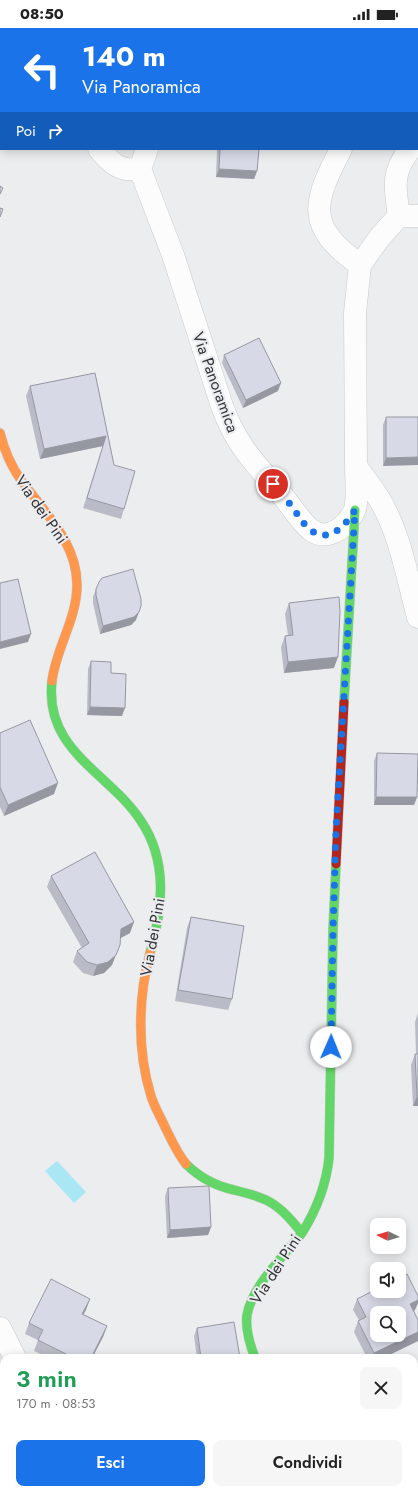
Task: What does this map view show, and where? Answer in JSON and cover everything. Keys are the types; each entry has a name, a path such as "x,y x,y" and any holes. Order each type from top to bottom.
{"street":[{"name":"Via Panoramica","path":"100,150 114,164 122,169 131,170 143,159 222,406 234,436 249,457 290,504 304,524 315,533 322,535 331,534 338,530 350,518 355,510"},
{"path":"340,150 322,191 320,220 326,233 339,249 360,264"},
{"path":"302,1233 317,1208 321,1197 327,1178 329,1158 336,831 355,510 355,313 360,264 380,237 408,216 395,186 395,179 400,164 409,150"},
{"name":"Via dei Pini","path":"0,433 8,457 15,470 23,483 60,529 75,563 77,589 76,599 71,620 54,662 51,686 52,710 67,742 95,774 124,799 138,816 150,837 159,867 161,889 160,911 145,976 142,1019 144,1062 152,1096 160,1118 179,1155 193,1170 211,1183 264,1199 275,1205 302,1233 261,1285 253,1298 247,1316 247,1331 254,1354"},
{"path":"356,466 378,497 391,524 418,617"},
{"path":"0,1328 14,1354"}],"water":[{"path":"57,1161 86,1192 74,1203 45,1171"}],"building":[{"path":"220,150 259,150 257,171 219,169"},
{"path":"0,186 3,188 0,194"},
{"path":"0,208 3,209 0,217"},
{"path":"259,338 281,383 246,400 224,355"},
{"path":"95,373 114,465 135,471 124,509 87,498 106,436 44,449 30,386"},
{"path":"386,417 418,417 418,457 386,458"},
{"path":"133,569 141,599 139,612 134,617 103,626 96,595 96,589 99,582 102,578"},
{"path":"18,579 31,634 0,642 0,583"},
{"path":"339,597 340,611 338,657 288,662 285,636 293,635 289,603"},
{"path":"91,661 111,662 111,673 126,674 125,708 90,707"},
{"path":"30,720 58,783 8,805 0,787 0,733"},
{"path":"377,753 418,754 417,797 376,797"},
{"path":"95,852 134,922 121,929 120,945 116,955 108,962 97,965 87,962 77,951 89,943 51,876"},
{"path":"191,917 244,926 232,999 178,990"},
{"path":"415,1054 418,1054 418,1096 417,1096"},
{"path":"209,1186 211,1227 170,1230 168,1188"},
{"path":"407,1274 418,1296 418,1300 410,1304 418,1320 418,1332 406,1338 406,1306 370,1306 370,1342 397,1342 374,1353 358,1321 366,1317 357,1299 370,1292 370,1298 406,1298"},
{"path":"51,1279 90,1299 82,1314 107,1326 93,1354 66,1354 38,1340 43,1330 29,1323"},
{"path":"234,1322 239,1354 200,1354 197,1328"}],"traffic: fast":[{"path":"344,702 355,510"},
{"path":"52,681 52,705 58,726 68,743 82,759 128,804 150,836 156,852 159,869 160,902 158,919 150,953"},
{"path":"302,1233 320,1197 326,1178 329,1158 333,930 336,864"},
{"path":"186,1164 196,1173 214,1183 250,1194 277,1206 302,1233 262,1282 250,1304 247,1315 247,1332 254,1354"}],"traffic: slow":[{"path":"0,433 14,469 58,528 76,569 77,585 74,610 54,669 52,681"},
{"path":"150,953 141,1006 141,1043 146,1079 154,1104 174,1146 186,1164"}],"traffic: jam":[{"path":"336,864 344,702"}],"route":[{"path":"273,484 304,524 315,533 322,535 331,534 338,530 350,518 355,510 336,831 331,1047"}]}
